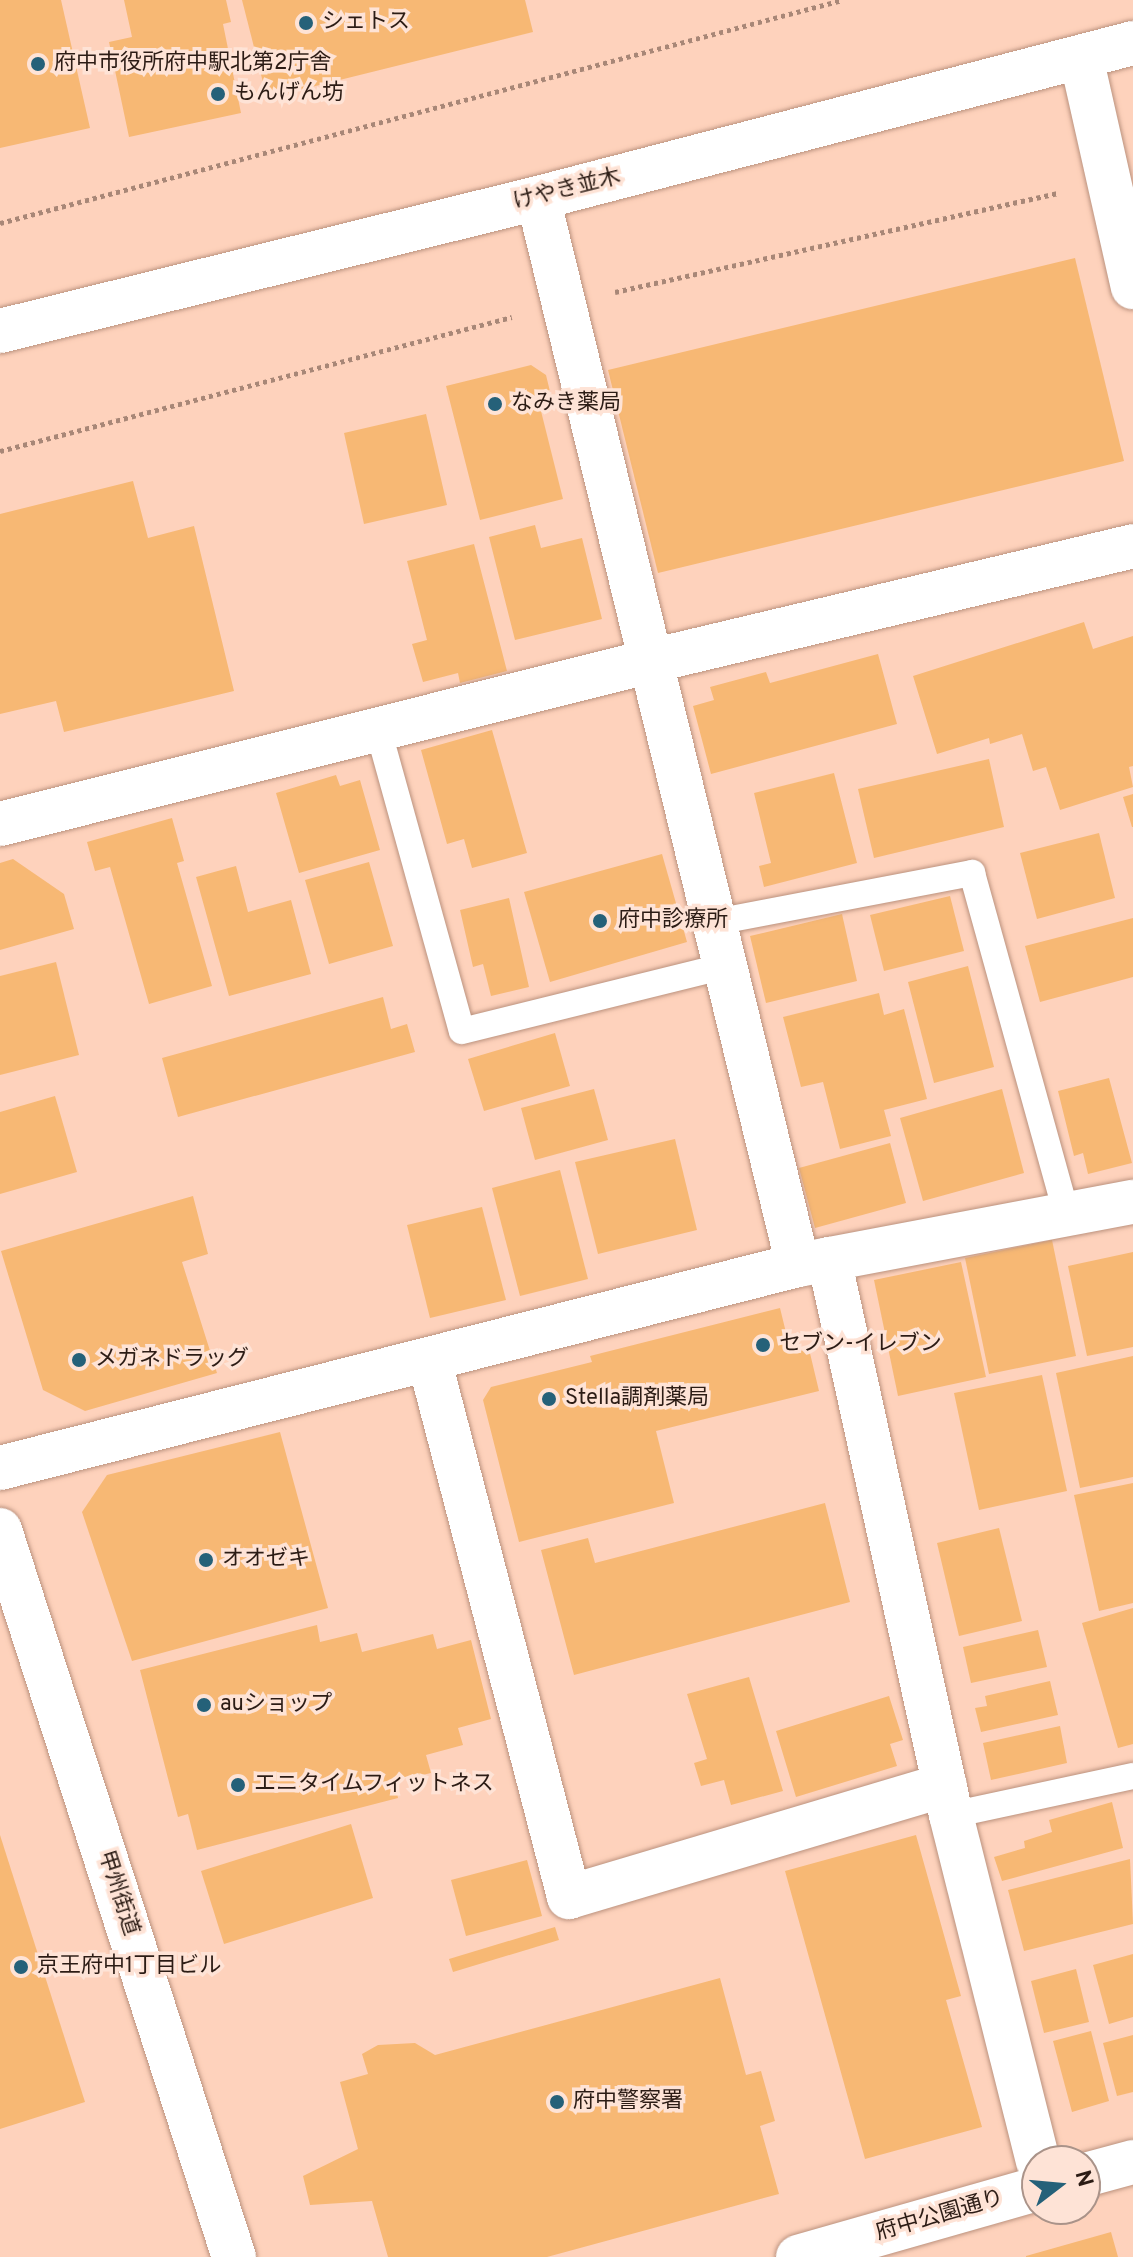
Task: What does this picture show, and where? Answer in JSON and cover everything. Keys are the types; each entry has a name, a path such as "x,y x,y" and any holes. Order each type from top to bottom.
{"main road":[{"name":"けやき並木","path":"0,331 538,198 1133,43"},
{"path":"1081,57 1133,287"},
{"path":"538,198 725,966 814,1262 1034,2145"},
{"path":"0,824 651,661 1133,546"},
{"path":"0,1468 814,1262 1133,1202"},
{"path":"429,1359 569,1897 948,1800"},
{"name":"甲州街道","path":"0,1530 234,2257"},
{"path":"1101,2171 1133,2162"},
{"name":"府中公園通り","path":"798,2257 1021,2194"}],"lane":[{"path":"378,729 462,1031 725,966"},
{"path":"715,922 972,873 1067,1215"},
{"path":"948,1800 1133,1776"}],"path":[{"path":"0,223 842,0"}],"building":[{"name":"府中市役所府中駅北第2庁舎","path":"0,0 61,0 90,128 0,148"},
{"path":"124,0 226,0 231,22 223,24 241,113 129,137 109,42 132,37"},
{"path":"242,0 525,0 533,32 267,98"},
{"path":"1075,258 1124,461 658,573 608,370"},
{"path":"531,365 546,375 554,408 541,411 563,499 480,520 446,386"},
{"path":"426,414 447,505 364,524 344,433"},
{"path":"133,481 148,538 194,526 234,691 64,732 56,701 0,714 0,514"},
{"path":"535,525 541,548 582,538 602,619 515,640 489,537"},
{"path":"474,544 507,671 460,683 458,673 423,682 412,644 427,640 407,561"},
{"path":"1084,622 1093,649 1133,636 1133,766 1129,767 1133,787 1060,810 1046,767 1033,771 1022,734 990,744 989,738 937,754 913,676"},
{"path":"878,654 897,724 711,774 693,706 714,700 710,687 766,672 770,683"},
{"path":"492,730 527,853 472,868 464,839 447,844 421,750"},
{"path":"989,759 1004,827 874,858 858,789"},
{"path":"834,773 857,863 764,887 759,866 771,863 754,793"},
{"path":"336,775 340,786 360,780 380,850 299,873 276,793"},
{"path":"1133,794 1133,827 1132,827 1123,797"},
{"path":"172,818 184,861 177,863 212,986 149,1004 110,867 95,871 87,842"},
{"path":"1099,833 1115,898 1037,919 1020,853"},
{"path":"662,854 687,942 550,982 524,892"},
{"path":"13,859 64,894 74,929 0,950 0,863"},
{"path":"369,862 393,946 329,964 305,880"},
{"path":"236,866 248,912 291,900 311,974 229,996 196,877"},
{"path":"950,896 964,951 884,971 870,915"},
{"path":"509,898 529,987 491,996 483,964 473,967 460,910"},
{"path":"842,914 857,981 766,1003 750,936"},
{"path":"1133,918 1133,977 1040,1002 1025,946"},
{"path":"56,962 79,1055 0,1075 0,976"},
{"path":"968,966 994,1067 934,1083 908,982"},
{"path":"879,993 884,1015 904,1009 927,1099 884,1110 891,1136 840,1149 823,1082 801,1087 783,1017"},
{"path":"383,997 391,1029 407,1024 415,1052 178,1117 162,1058"},
{"path":"555,1033 570,1086 484,1111 468,1059"},
{"path":"1109,1078 1132,1163 1088,1174 1083,1153 1074,1156 1058,1091"},
{"path":"594,1089 608,1140 535,1160 521,1108"},
{"path":"1002,1089 1024,1173 923,1201 900,1118"},
{"path":"55,1096 77,1172 0,1194 0,1112"},
{"path":"675,1139 697,1230 598,1254 575,1162"},
{"path":"890,1143 906,1203 815,1228 799,1168"},
{"path":"560,1170 588,1279 520,1296 492,1188"},
{"path":"193,1196 208,1254 182,1262 217,1373 85,1411 43,1390 1,1251"},
{"path":"482,1207 506,1300 430,1318 407,1225"},
{"path":"1052,1240 1076,1356 989,1374 965,1258"},
{"path":"1133,1252 1133,1347 1087,1356 1068,1266"},
{"path":"961,1262 986,1377 898,1396 874,1280"},
{"path":"780,1308 791,1353 809,1349 819,1391 656,1431 674,1503 519,1542 483,1400 491,1387 592,1362 590,1356"},
{"path":"1133,1356 1133,1477 1080,1488 1056,1373"},
{"path":"1042,1375 1067,1491 979,1510 954,1393"},
{"name":"オオゼキ","path":"280,1432 328,1608 132,1661 82,1512 107,1475"},
{"path":"1133,1483 1133,1603 1099,1611 1074,1495"},
{"path":"825,1503 850,1602 574,1675 541,1550 588,1538 595,1563"},
{"path":"999,1528 1022,1621 959,1636 937,1543"},
{"path":"1133,1608 1133,1744 1118,1748 1082,1623"},
{"path":"317,1625 320,1642 357,1633 362,1652 433,1634 437,1649 471,1640 491,1719 458,1728 463,1745 426,1755 431,1773 395,1781 398,1798 197,1850 188,1814 178,1817 140,1670"},
{"path":"1038,1630 1047,1667 971,1683 963,1647"},
{"path":"749,1677 783,1791 731,1805 724,1780 701,1786 694,1763 707,1759 687,1694"},
{"path":"1050,1681 1058,1715 981,1732 975,1708 987,1706 985,1696"},
{"path":"889,1696 903,1740 890,1744 897,1766 796,1797 776,1731"},
{"path":"1060,1726 1067,1763 991,1780 983,1743"},
{"path":"1112,1802 1123,1848 1002,1881 994,1857 1025,1848 1024,1841 1052,1832 1049,1820"},
{"path":"351,1824 373,1898 224,1944 201,1871"},
{"name":"京王府中1丁目ビル","path":"0,1835 85,2102 0,2129"},
{"path":"916,1835 961,1996 946,2000 982,2127 865,2159 785,1871"},
{"path":"1130,1859 1133,1924 1024,1951 1008,1890"},
{"path":"527,1860 542,1916 466,1936 451,1880"},
{"path":"555,1927 559,1940 453,1972 449,1959"},
{"path":"1133,1954 1133,2017 1109,2024 1093,1965"},
{"path":"1076,1969 1089,2022 1044,2033 1031,1981"},
{"name":"府中警察署","path":"720,1978 746,2075 761,2071 775,2121 760,2126 779,2194 547,2257 388,2257 372,2201 310,2205 303,2176 358,2149 340,2082 368,2074 362,2054 378,2045 415,2043 435,2055"},
{"path":"1091,2031 1109,2101 1072,2112 1053,2041"},
{"path":"1133,2035 1133,2092 1117,2096 1103,2043"},
{"path":"1111,2232 1118,2257 1026,2257 1026,2256"}],"place":[{"name":"シェトス","path":"306,23"},
{"name":"府中市役所府中駅北第2庁舎","path":"38,64"},
{"name":"もんげん坊","path":"218,94"},
{"name":"なみき薬局","path":"495,404"},
{"name":"府中診療所","path":"600,921"},
{"name":"セブン-イレブン","path":"763,1345"},
{"name":"メガネドラッグ","path":"79,1360"},
{"name":"Stella調剤薬局","path":"549,1399"},
{"name":"オオゼキ","path":"206,1560"},
{"name":"auショップ","path":"204,1705"},
{"name":"エニタイムフィットネス","path":"238,1785"},
{"name":"京王府中1丁目ビル","path":"21,1967"},
{"name":"府中警察署","path":"557,2102"}]}
